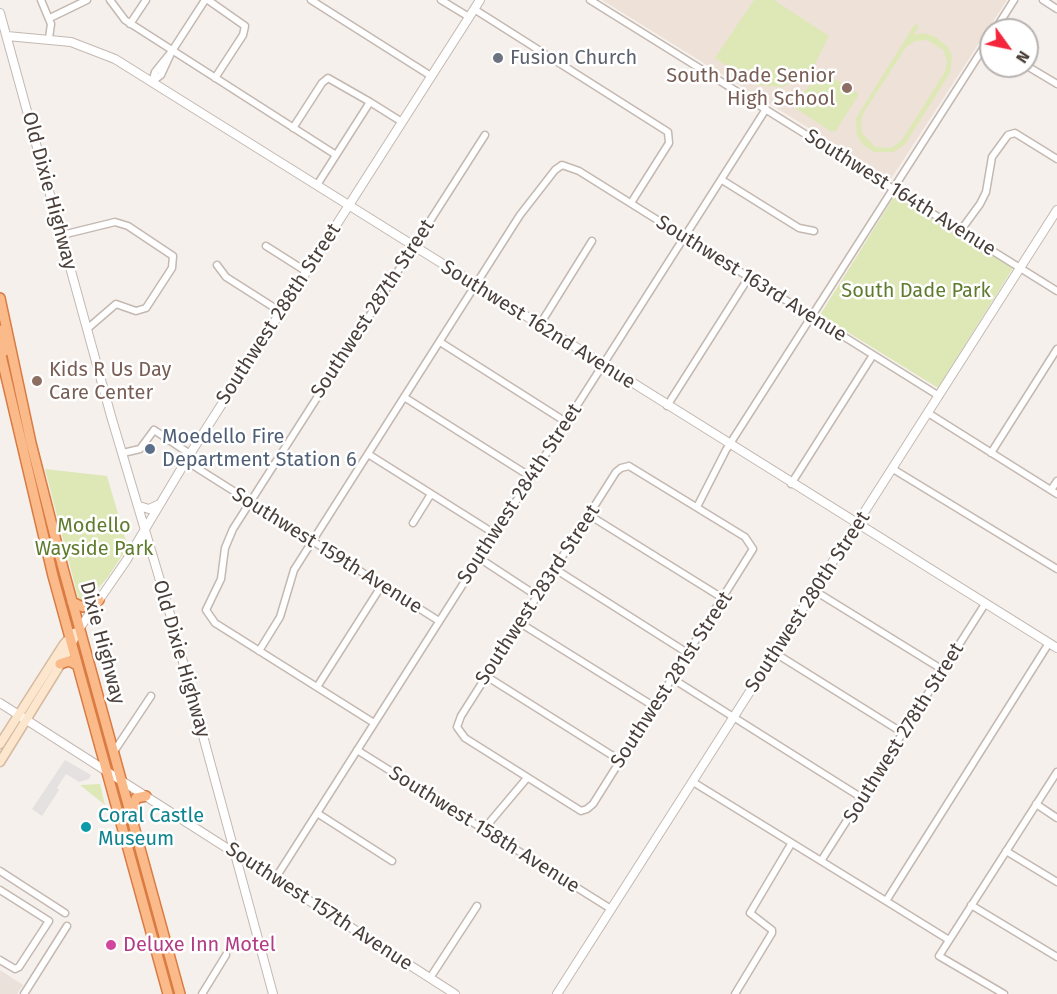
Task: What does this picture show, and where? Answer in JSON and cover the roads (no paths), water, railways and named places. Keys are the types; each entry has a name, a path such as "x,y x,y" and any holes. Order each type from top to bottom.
{"highway":[{"name":"Dixie Highway","path":"0,298 31,443 58,551 180,994"},
{"path":"0,330 7,360 14,367"},
{"name":"Dixie Highway","path":"0,351 33,496 70,641 168,994"},
{"path":"6,381 12,384 22,424 31,443"},
{"path":"33,496 40,502 47,534 58,551"},
{"path":"72,602 82,607 99,600"},
{"path":"60,664 69,661 77,665"},
{"path":"130,816 134,802 146,796"},
{"path":"155,947 164,960 174,994"}],"main road":[{"name":"Southwest 288th Street","path":"0,762 22,717 79,629"},
{"name":"Southwest 288th Street","path":"0,744 60,664 70,641"}],"street":[{"path":"41,0 52,27 49,38"},
{"path":"50,18 87,0"},
{"path":"110,0 117,13 130,24 336,155"},
{"path":"130,24 146,0"},
{"path":"152,82 155,72 206,0 245,26 215,78"},
{"path":"311,0 431,76"},
{"path":"441,0 469,17"},
{"name":"Southwest 288th Street","path":"79,629 145,530 188,457 480,0"},
{"name":"Southwest 164th Avenue","path":"590,0 1057,291"},
{"path":"1003,18 1014,0"},
{"path":"1043,0 1057,9"},
{"path":"474,9 663,127 670,135 669,143 631,203"},
{"name":"Old Dixie Highway","path":"0,13 273,994"},
{"name":"Southwest 162nd Avenue","path":"7,36 49,38 99,50 1057,648"},
{"path":"698,507 730,445 979,57"},
{"path":"1039,73 1057,84"},
{"path":"293,128 322,83 328,78 402,122"},
{"path":"316,185 370,102"},
{"name":"Southwest 284th Street","path":"275,879 766,109"},
{"path":"961,230 986,192 992,157 1010,133 1057,159"},
{"name":"Southwest 287th Street","path":"259,651 215,623 206,613 221,579 230,534 485,135"},
{"name":"Southwest 163rd Avenue","path":"475,286 524,209 555,170 562,165 573,167 939,396"},
{"path":"722,180 799,228 814,231"},
{"name":"Southwest 280th Street","path":"557,994 1057,210"},
{"path":"62,235 104,223 119,223 168,251 174,260 172,268 146,308 136,311 116,304 87,329"},
{"path":"539,326 592,241"},
{"path":"266,246 307,272"},
{"path":"217,266 226,277 281,312"},
{"path":"666,406 749,277"},
{"path":"374,723 259,651 280,617 291,576 475,286"},
{"path":"440,342 566,422"},
{"path":"991,453 1057,349"},
{"path":"791,484 873,355"},
{"path":"404,398 531,477"},
{"path":"928,413 1054,492 1057,481"},
{"name":"Southwest 159th Avenue","path":"123,453 140,449 154,430 250,501 439,621"},
{"path":"368,454 495,534"},
{"name":"Southwest 283rd Street","path":"527,778 465,738 457,730 459,720 520,622 618,470 626,466 636,468 698,507"},
{"path":"893,469 1057,569"},
{"path":"413,523 431,494"},
{"path":"139,506 149,509 161,503"},
{"name":"Southwest 281st Street","path":"527,778 575,808 586,810 592,806 752,555 753,545 698,507"},
{"path":"589,515 724,599"},
{"path":"479,558 537,596"},
{"path":"555,568 689,654"},
{"path":"316,687 382,585"},
{"path":"815,591 943,670"},
{"name":"Southwest 278th Street","path":"821,861 986,604"},
{"path":"520,622 655,707"},
{"path":"886,901 1049,643"},
{"path":"775,653 903,733"},
{"path":"486,676 621,761"},
{"path":"673,679 862,798"},
{"path":"113,754 151,696"},
{"name":"Southwest 157th Avenue","path":"0,703 455,994"},
{"name":"Southwest 158th Avenue","path":"357,750 611,909"},
{"path":"1004,994 939,956 1057,772"},
{"path":"484,829 527,778"},
{"path":"693,782 949,940"},
{"path":"1036,804 1057,818"},
{"path":"317,813 392,861"},
{"path":"735,994 772,933 772,930 750,913 791,844"},
{"path":"1006,851 1057,882"},
{"path":"0,871 65,913"},
{"path":"0,890 49,921 20,967 15,969 0,960"},
{"path":"971,905 1057,957"},
{"path":"430,978 477,906"},
{"path":"24,994 67,926"},
{"path":"202,994 226,955"}],"place":[{"name":"Fusion Church","path":"498,58"},
{"name":"South Dade Senior High School","path":"847,88"},
{"name":"Kids R Us Day Care Center","path":"37,381"},
{"name":"Moedello Fire Department Station 6","path":"150,449"},
{"name":"Coral Castle Museum","path":"86,827"},
{"name":"Deluxe Inn Motel","path":"111,945"}],"park label":[{"name":"South Dade Park","path":"916,291"},
{"name":"Modello Wayside Park","path":"94,538"}]}
